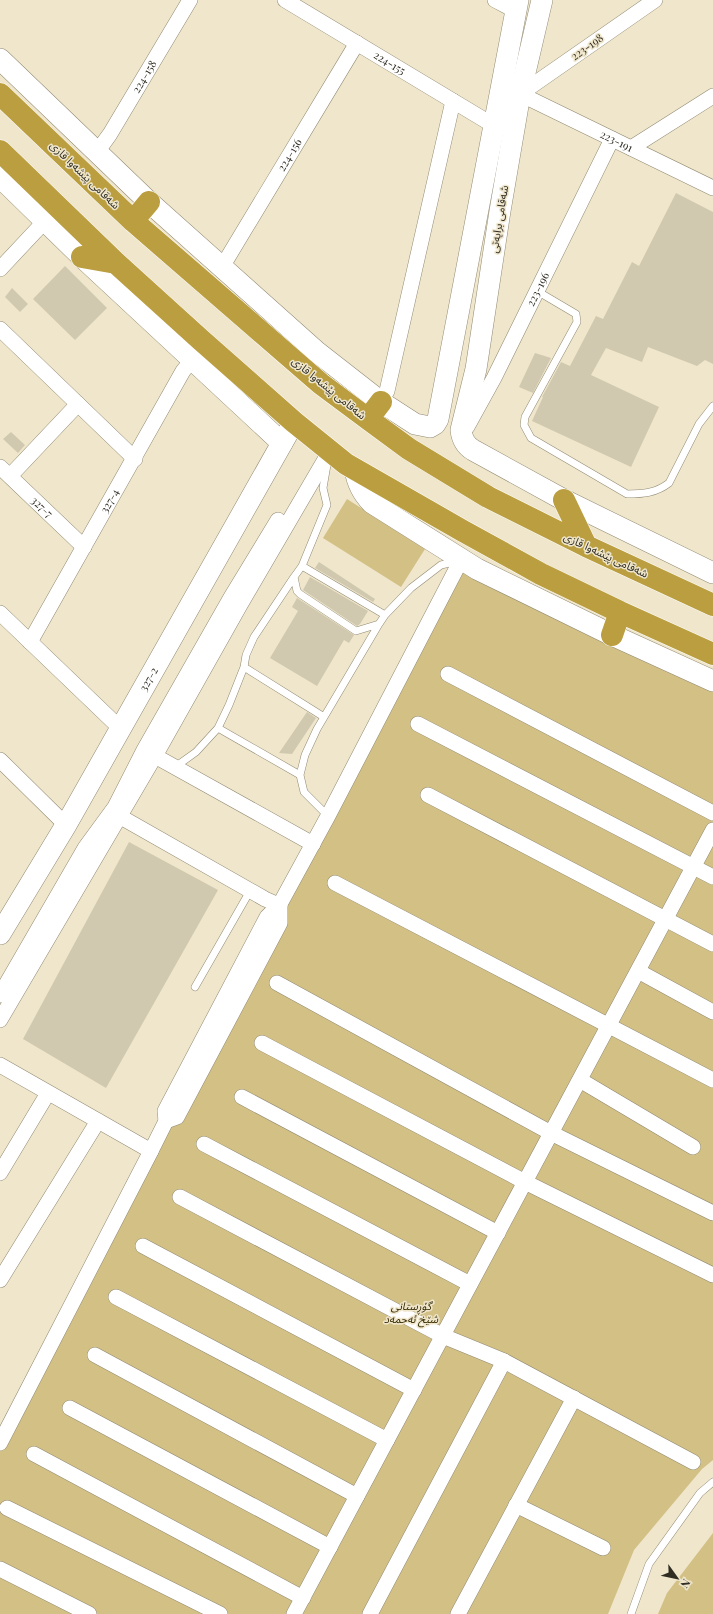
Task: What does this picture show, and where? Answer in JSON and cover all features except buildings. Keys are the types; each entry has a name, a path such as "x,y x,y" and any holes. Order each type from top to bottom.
{"highway":[{"name":"شەقامی پێشەوا قازی","path":"0,94 134,221 321,384 409,449 488,497 586,546 713,604"},
{"path":"0,151 116,263 201,340 294,422 346,464 502,553 620,612 709,651"},
{"path":"134,221 149,202"},
{"path":"82,257 116,263"},
{"path":"368,419 381,402"},
{"path":"564,500 586,546"},
{"path":"612,636 620,612"}],"street":[{"name":"224-158","path":"97,152 110,134 190,0"},
{"name":"224-155","path":"285,0 493,125"},
{"path":"495,0 517,5"},
{"name":"شەقامی برایەتی","path":"462,438 461,430 476,369 500,211 520,94 542,0"},
{"name":"223-198","path":"520,94 654,0"},
{"name":"شەقامی برایەتی","path":"381,402 415,424 430,427 435,424 438,419 517,5"},
{"name":"224-156","path":"222,267 357,43"},
{"path":"0,59 149,202 317,352 381,402 387,391 453,101"},
{"name":"223-191","path":"520,94 713,188"},
{"path":"631,148 713,96"},
{"name":"223-196","path":"462,438 612,139"},
{"path":"0,177 82,257 282,443"},
{"path":"477,211 500,211"},
{"path":"0,269 45,221"},
{"path":"0,329 134,459"},
{"name":"327-4","path":"30,642 183,371 192,360"},
{"path":"5,472 78,404"},
{"name":"327-2","path":"0,934 121,730 294,422"},
{"path":"462,438 467,447 564,500 713,573"},
{"path":"0,1020 150,753 230,599 326,448"},
{"path":"356,469 357,481 361,490 372,503 461,560 612,636 713,681"},
{"name":"327-7","path":"5,472 84,547"},
{"path":"0,1442 166,1121 177,1117 280,923 280,904 328,816 461,560"},
{"path":"0,613 121,730"},
{"path":"448,674 713,813"},
{"path":"418,724 713,877"},
{"path":"150,753 313,844"},
{"path":"0,760 66,825"},
{"path":"428,795 666,918 713,944"},
{"path":"116,814 250,891 274,903 280,904"},
{"path":"0,995 85,848 116,814"},
{"path":"294,1614 713,830"},
{"path":"335,883 713,1080"},
{"path":"638,970 713,1012"},
{"path":"277,983 551,1133 713,1213"},
{"path":"262,1043 525,1182 713,1275"},
{"path":"1,1067 151,1151"},
{"path":"580,1080 693,1147"},
{"path":"0,1172 48,1093"},
{"path":"242,1097 498,1233"},
{"path":"0,1280 98,1121"},
{"path":"204,1144 470,1284"},
{"path":"180,1197 443,1336 504,1361 693,1462"},
{"path":"143,1246 414,1390"},
{"path":"116,1297 387,1440"},
{"path":"95,1355 357,1496"},
{"path":"370,1614 504,1361"},
{"path":"458,1614 574,1398"},
{"path":"70,1408 330,1547"},
{"path":"34,1454 303,1598"},
{"path":"516,1505 603,1548"},
{"path":"7,1508 220,1614"},
{"path":"0,1569 89,1614"}],"lane":[{"path":"537,291 576,314 577,322 524,417 524,426 531,438 627,494 642,494 661,490 669,483 699,424 713,406"},
{"path":"175,767 196,752 218,728 229,705 244,667 246,655 254,637 302,566 327,505 323,488 326,448"},
{"path":"328,816 304,792 300,775 305,755 317,729 385,615 411,588 441,565 461,560"},
{"path":"302,566 385,615"},
{"path":"294,577 297,591 356,631 379,624"},
{"path":"244,667 324,717"},
{"path":"218,728 300,775"},
{"path":"195,987 250,891"},
{"path":"631,1614 649,1564 700,1493 713,1482"}],"green space":[{"path":"347,499 425,549 401,587 323,538"},
{"name":"گۆڕستانی شێخ ئەحمەد","path":"464,571 713,690 713,1460 702,1469 634,1550 608,1614 0,1614 0,1443"},
{"path":"713,1533 713,1614 658,1614 667,1593"}]}
